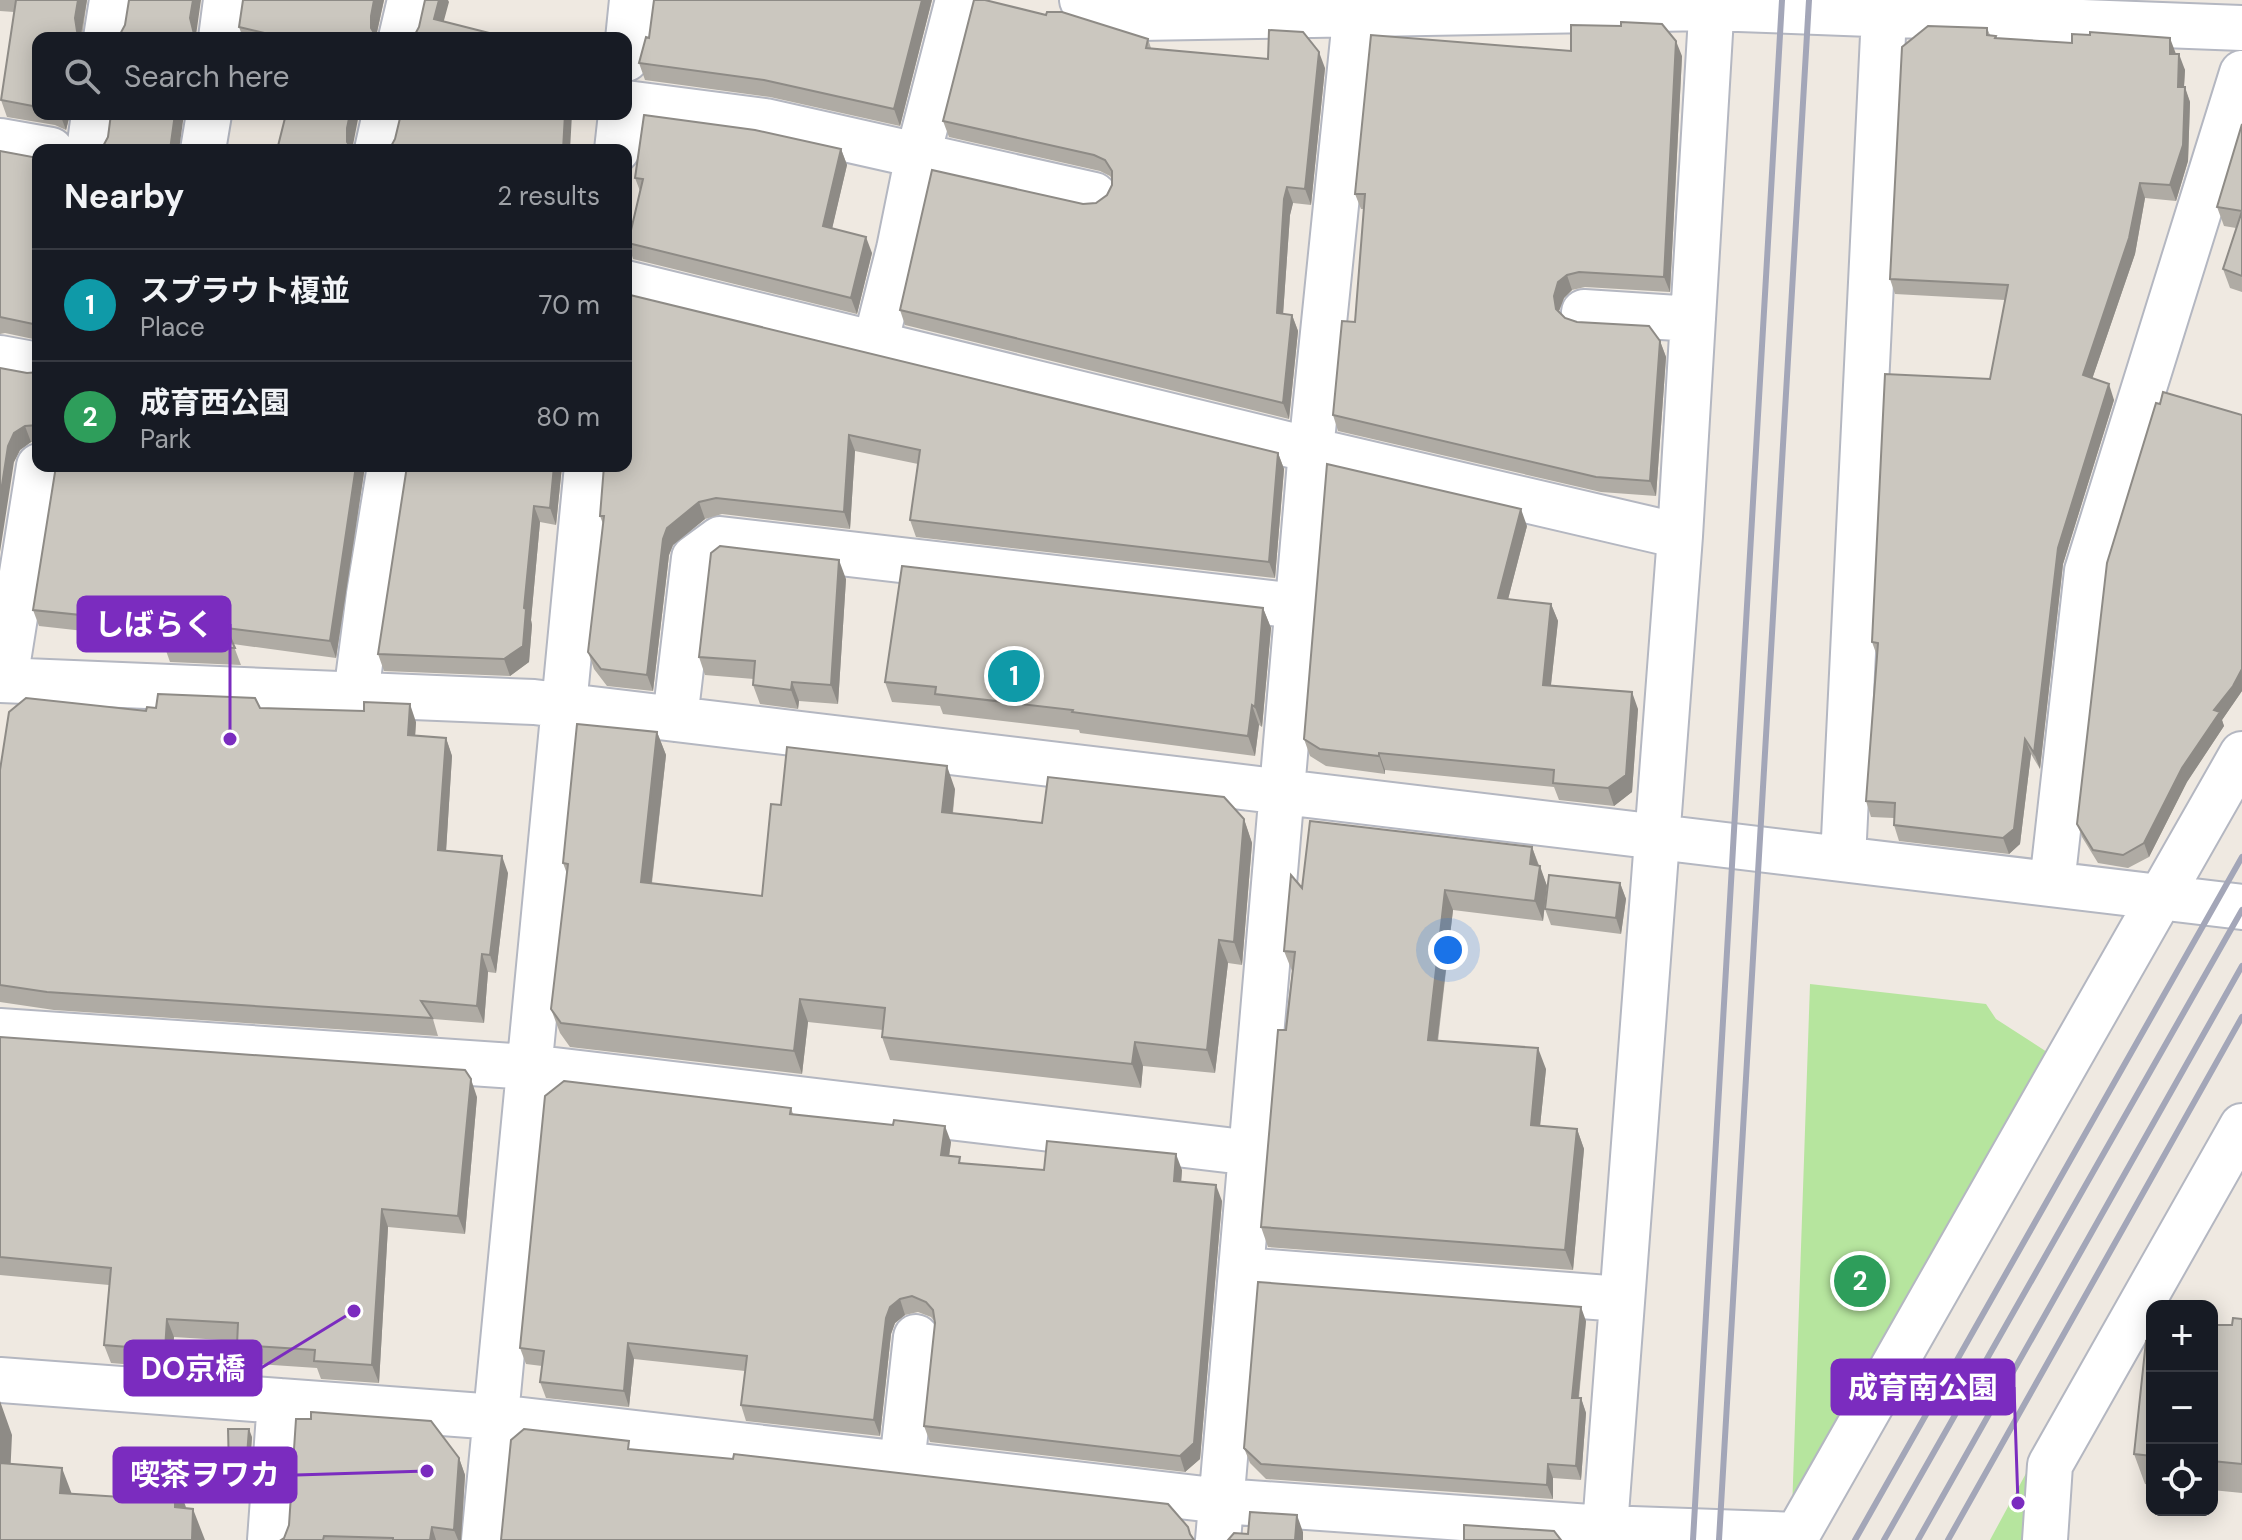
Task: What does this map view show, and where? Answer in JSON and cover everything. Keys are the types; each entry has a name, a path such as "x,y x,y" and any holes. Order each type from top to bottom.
{"street":[{"path":"107,32 112,0"},
{"path":"222,32 226,0"},
{"path":"402,32 410,0"},
{"path":"629,32 632,0"},
{"path":"875,344 918,155 958,0"},
{"path":"1084,0 1139,18 1357,7 1711,4 1883,7 2242,28"},
{"path":"1604,1534 1680,536 1711,4"},
{"path":"1220,1520 1280,829 1280,791 1311,450 1357,7"},
{"path":"1843,859 1883,7"},
{"path":"2052,884 2087,571 2242,73"},
{"path":"632,104 765,121 1094,195"},
{"path":"90,144 93,120"},
{"path":"204,144 208,120"},
{"path":"378,144 384,120"},
{"path":"618,144 620,120"},
{"path":"0,141 32,147"},
{"path":"632,284 1311,450 1680,536"},
{"path":"1584,312 1693,319"},
{"path":"0,358 32,364"},
{"path":"36,472 16,513 8,661 0,680 534,702 2242,907"},
{"path":"356,695 389,472"},
{"path":"484,1540 586,472"},
{"path":"675,719 694,558 720,539 1297,606"},
{"path":"0,1380 496,1417 902,1464 1220,1520 1604,1534 1797,1535 2242,754"},
{"path":"0,1031 529,1067 1252,1153"},
{"path":"2045,1540 2050,1465 2242,1126"},
{"path":"1242,1270 1621,1299"},
{"path":"902,1464 916,1337"},
{"path":"270,1540 280,1401"}],"green space":[{"path":"1810,984 1986,1004 1996,1019 2047,1052 1792,1511"},
{"path":"2030,1466 2025,1540 1990,1540"}],"building":[{"path":"16,0 78,0 75,18 78,32 32,32 32,106 1,100"},
{"path":"129,0 193,0 190,18 194,32 121,32"},
{"path":"243,0 374,0 371,16 373,32 260,32 239,27"},
{"path":"425,0 439,0 434,19 485,32 416,32"},
{"path":"654,0 922,0 894,109 764,80 639,63 646,37 649,38"},
{"path":"974,0 1046,15 1047,12 1062,12 1148,39 1146,48 1268,59 1269,30 1303,32 1319,52 1305,189 1287,187 1284,199 1277,313 1292,315 1283,403 900,310 932,170 1083,204 1096,203 1107,195 1112,185 1112,171 1105,160 1094,155 943,121"},
{"path":"1621,22 1662,24 1676,41 1664,277 1579,272 1567,275 1558,282 1554,296 1556,309 1565,318 1577,322 1649,326 1660,341 1650,481 1596,477 1333,415 1342,321 1355,322 1365,194 1355,194 1371,35 1571,51 1571,25 1621,26"},
{"path":"1928,26 1987,28 1987,35 1995,38 2072,43 2072,34 2090,35 2090,32 2170,38 2170,54 2179,54 2178,87 2185,87 2183,145 2170,185 2140,183 2129,238 2083,375 2109,384 2058,548 2034,753 2025,739 2014,829 2003,838 1894,825 1895,803 1866,801 1878,643 1872,642 1885,374 1990,379 2008,285 1890,279 1902,47"},
{"path":"644,115 755,130 841,149 823,226 866,237 851,298 632,244 632,226 643,179 635,178"},
{"path":"110,120 174,120 171,144 104,144"},
{"path":"284,120 349,120 348,144 278,144"},
{"path":"400,120 565,120 563,144 392,144"},
{"path":"2242,124 2242,211 2217,207"},
{"path":"0,151 32,157 32,324 0,317"},
{"path":"2242,211 2242,276 2223,269"},
{"path":"632,295 1278,453 1269,562 910,520 920,450 849,435 844,512 716,498 699,502 667,528 663,539 647,675 601,669 588,652 604,516 600,516 604,472 632,472"},
{"path":"0,368 32,373 32,425 14,433 8,446 0,498"},
{"path":"2163,392 2242,415 2242,669 2214,710 2220,712 2182,768 2144,843 2123,855 2093,850 2077,824 2107,563 2156,403 2160,404"},
{"path":"1327,464 1521,509 1498,598 1551,604 1543,685 1632,692 1626,775 1608,788 1553,783 1554,770 1320,749 1304,739"},
{"path":"55,472 355,472 330,641 226,628 235,648 164,645 167,624 33,610"},
{"path":"406,472 553,472 550,508 534,506 523,646 504,659 378,654"},
{"path":"720,546 839,560 831,685 792,682 791,690 753,685 755,661 699,657 711,553"},
{"path":"902,566 1263,608 1255,707 1252,705 1248,736 1073,710 935,694 936,687 885,682"},
{"path":"158,694 255,698 260,708 364,711 364,702 410,704 408,735 446,738 438,850 502,856 490,955 482,954 477,1006 421,1001 432,1018 47,992 0,985 0,770 9,712 26,698 146,711 147,707 156,708"},
{"path":"577,724 657,732 641,882 762,896 771,804 781,805 787,747 947,766 942,812 1042,823 1048,777 1224,797 1244,819 1234,942 1219,940 1207,1050 1135,1042 1132,1064 882,1037 885,1008 800,999 794,1051 561,1023 551,1009 568,864 563,863"},
{"path":"1310,821 1532,847 1530,864 1540,866 1535,901 1445,890 1428,1040 1538,1048 1531,1125 1577,1129 1565,1250 1261,1227 1278,1030 1286,1030 1295,952 1284,951 1291,875 1302,888"},
{"path":"1549,875 1620,883 1616,918 1545,909"},
{"path":"0,1037 465,1070 471,1079 458,1216 382,1209 372,1365 314,1361 315,1350 237,1345 238,1323 167,1319 165,1350 104,1345 111,1268 0,1257"},
{"path":"564,1081 791,1108 790,1114 893,1125 894,1120 945,1126 941,1155 960,1157 959,1163 1044,1170 1047,1141 1176,1154 1174,1181 1216,1185 1194,1443 1180,1456 924,1426 935,1323 933,1310 926,1302 912,1296 900,1299 890,1307 886,1318 874,1420 741,1405 747,1356 628,1343 624,1391 540,1382 544,1351 520,1348 545,1096"},
{"path":"1258,1282 1581,1307 1572,1398 1581,1398 1576,1466 1548,1464 1547,1485 1261,1464 1244,1448"},
{"path":"2233,1318 2242,1319 2242,1464 2218,1462 2218,1325 2232,1325"},
{"path":"2146,1341 2146,1455 2134,1454"},
{"path":"311,1412 431,1421 459,1458 454,1530 432,1527 430,1540 324,1536 323,1540 281,1540 289,1525 296,1419 311,1419"},
{"path":"228,1429 249,1429 246,1469 229,1469"},
{"path":"524,1429 629,1441 628,1449 733,1459 734,1454 1168,1504 1188,1527 1194,1540 501,1540 511,1440"},
{"path":"0,1463 62,1468 60,1493 136,1498 138,1473 175,1476 175,1507 193,1509 192,1540 0,1540"},
{"path":"1250,1512 1297,1515 1295,1540 1228,1540 1234,1533 1248,1534"},
{"path":"1464,1525 1554,1531 1561,1540 1464,1540"}],"railway":[{"path":"1693,1540 1782,0"},
{"path":"1719,1540 1809,0"},
{"path":"1855,1540 2242,857"},
{"path":"1884,1540 2242,910"},
{"path":"1918,1540 2242,966"},
{"path":"1948,1540 2242,1017"}],"place":[{"name":"スプラウト榎並","path":"1014,676"},
{"name":"しばらく","path":"230,739"},
{"name":"成育西公園","path":"1860,1281"},
{"name":"DO京橋","path":"354,1311"},
{"name":"喫茶ヲワカ","path":"427,1471"},
{"name":"成育南公園","path":"2018,1503"}]}
